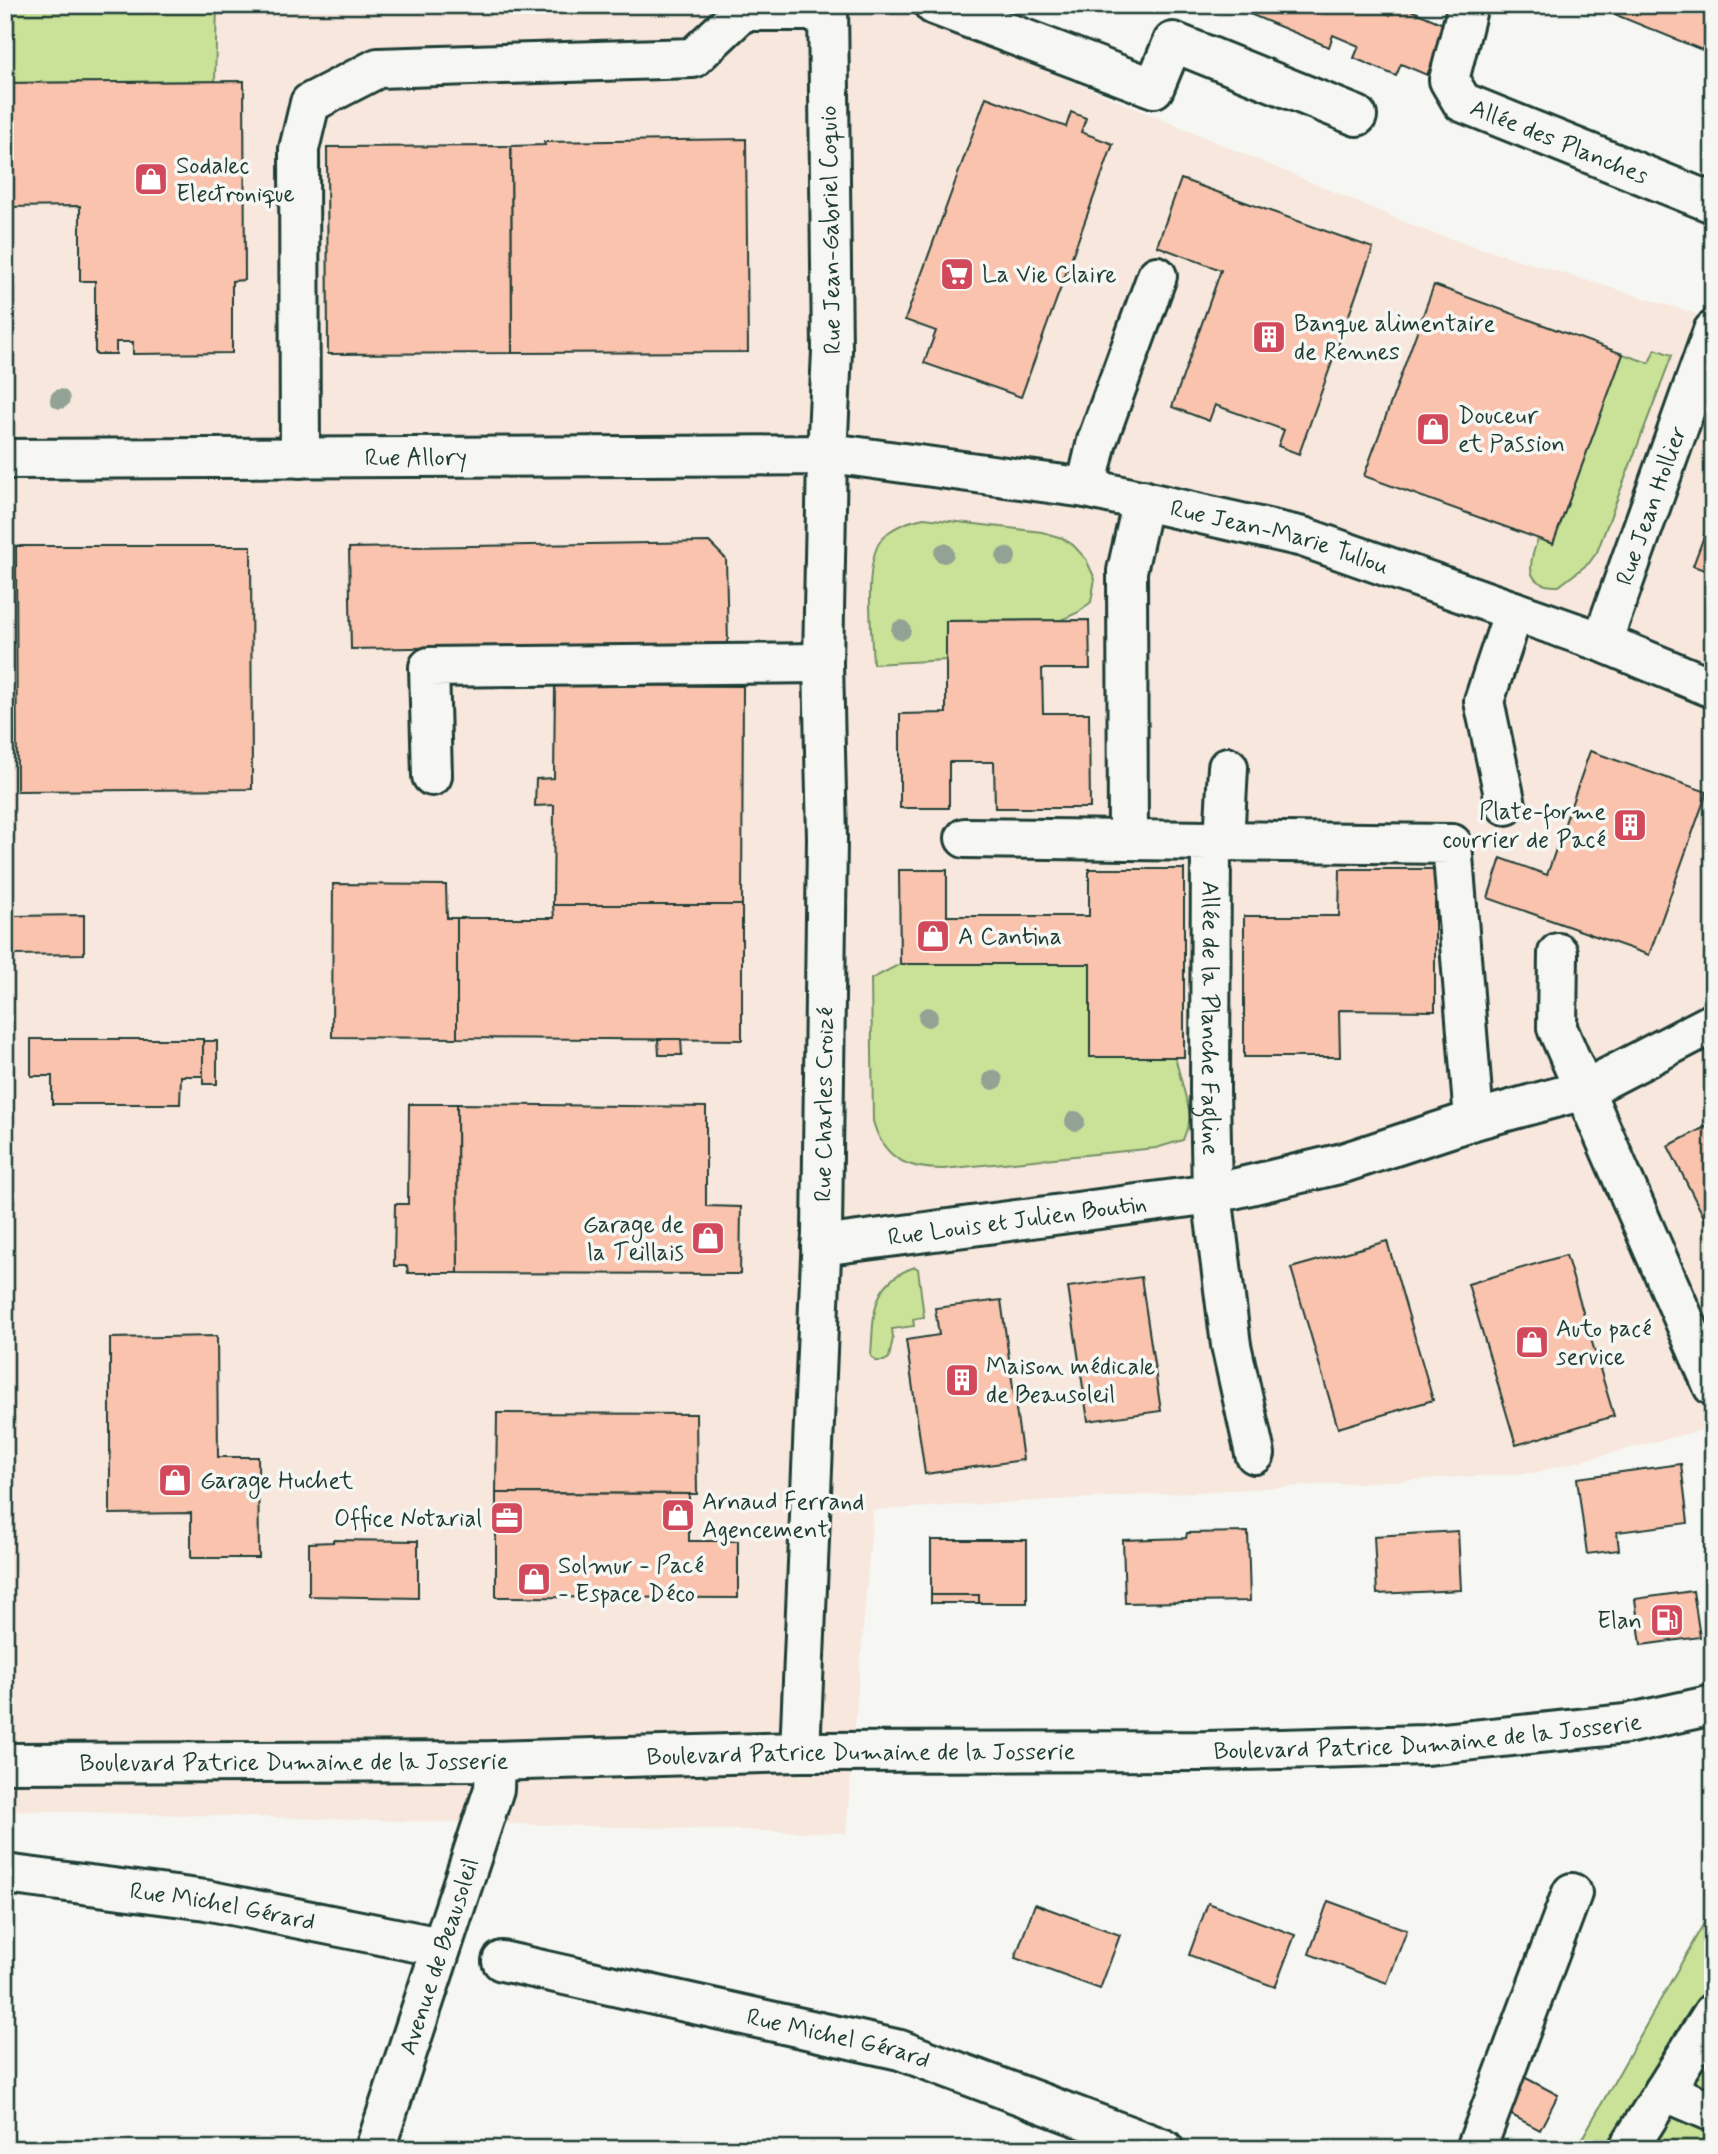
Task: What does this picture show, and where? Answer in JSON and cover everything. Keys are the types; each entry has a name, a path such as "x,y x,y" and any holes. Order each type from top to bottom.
{"street":[{"path":"934,5 1154,88 1173,42 1357,117"},
{"name":"Allée des Planches","path":"1468,5 1449,80 1462,102 1713,203"},
{"path":"300,458 299,149 310,103 378,68 694,58 743,11 828,8"},
{"name":"Rue Jean-Gabriel Coquio","path":"827,456 832,351 828,8"},
{"path":"1086,488 1097,441 1157,276"},
{"name":"Rue Jean Hollier","path":"1602,642 1713,331"},
{"name":"Rue Jean-Marie Tullou","path":"827,456 845,455 1086,488 1303,537 1602,642 1713,688"},
{"name":"Rue Allory","path":"5,459 827,456"},
{"name":"Rue Charles Croizé","path":"800,1752 821,1246 827,838 823,663 827,456"},
{"path":"1128,839 1127,571 1143,500"},
{"path":"1506,805 1484,701 1514,611"},
{"path":"432,776 429,667 823,663"},
{"name":"Allée de la Planche Fagline","path":"1212,1194 1210,1091 1218,842 1228,767"},
{"path":"965,838 1452,844 1474,1120"},
{"path":"1558,953 1557,1028 1713,1386"},
{"name":"Rue Louis et Julien Boutin","path":"821,1246 1212,1194 1343,1163 1474,1120 1584,1090 1713,1023"},
{"path":"1212,1194 1231,1345 1255,1454"},
{"name":"Boulevard Patrice Dumaine de la Josserie","path":"5,1763 495,1761 800,1752 1206,1751 1424,1745 1626,1724 1713,1705"},
{"name":"Avenue de Beausoleil","path":"375,2149 494,1789 495,1761"},
{"name":"Rue Michel Gérard","path":"5,1874 206,1900 440,1947"},
{"path":"1476,2149 1572,1893"},
{"name":"Rue Michel Gérard","path":"502,1961 900,2050 1164,2149"},
{"path":"1641,2145 1664,2091 1713,2013"},
{"path":"1664,2091 1713,2112"}],"shaded area":[{"path":"5,5 891,5 1431,233 1713,319 1713,1427 1533,1473 873,1510 846,1833 5,1810"}],"green space":[{"path":"5,5 217,5 215,81 5,83"},
{"path":"1655,349 1672,355 1597,552 1589,563 1559,586 1540,583 1534,578 1531,565 1538,539 1553,544 1623,354 1649,363"},
{"path":"924,518 1042,532 1062,538 1086,559 1095,579 1091,602 1079,612 1061,620 946,621 946,660 873,664 870,582 875,551 881,540 895,528"},
{"path":"900,964 1090,964 1090,1057 1175,1057 1191,1117 1183,1140 1156,1148 943,1169 918,1167 898,1159 883,1144 873,1121 871,979"},
{"path":"915,1267 918,1269 924,1317 913,1319 914,1326 892,1329 889,1358 876,1361 871,1356 877,1302 890,1281"},
{"path":"1713,1907 1713,2149 1576,2149"}],"building":[{"path":"1248,5 1378,5 1377,9 1390,15 1394,5 1399,5 1448,26 1427,75 1401,64 1396,76 1354,58 1359,46 1333,35 1329,47 1245,12"},
{"path":"1606,5 1713,5 1713,25 1702,50 1604,10"},
{"path":"244,81 245,280 232,281 232,353 133,354 133,342 116,342 116,354 95,354 95,281 80,281 80,206 5,207 5,83"},
{"path":"986,97 1066,127 1071,112 1086,118 1081,132 1113,144 1021,397 924,363 936,331 905,320"},
{"path":"746,139 748,352 512,353 511,146 545,145 544,142"},
{"path":"511,146 512,353 328,354 327,147"},
{"name":"Banque alimentaire de Rennes","path":"1181,179 1373,248 1299,454 1278,446 1284,430 1215,405 1209,421 1172,407 1221,270 1157,246"},
{"path":"1434,285 1623,354 1553,544 1364,476"},
{"path":"1713,512 1713,573 1693,566"},
{"path":"709,542 726,559 728,643 351,649 349,548"},
{"path":"16,546 251,546 252,789 17,791"},
{"path":"1089,620 1090,669 1042,669 1043,713 1089,713 1090,808 995,808 994,762 949,762 949,808 900,808 900,714 946,713 946,621"},
{"path":"555,685 743,686 742,905 553,905 554,805 535,806 536,779 554,778"},
{"name":"Plate-forme courrier de Pacé","path":"1590,751 1707,792 1649,955 1488,898 1501,858 1547,875"},
{"path":"1089,869 1184,869 1184,1057 1090,1057 1090,964 900,964 899,870 947,870 947,916 1089,916"},
{"path":"1340,869 1435,869 1435,1011 1339,1010 1340,1057 1244,1057 1244,916 1339,916"},
{"path":"333,884 446,885 447,918 457,918 457,1038 332,1037"},
{"path":"553,905 742,905 742,1040 457,1038 457,918 554,918"},
{"path":"84,915 84,954 11,955 11,916"},
{"path":"31,1039 203,1039 203,1076 181,1076 180,1104 52,1104 52,1076 31,1076"},
{"path":"658,1039 681,1039 682,1055 659,1055"},
{"path":"203,1041 217,1041 217,1084 203,1084"},
{"path":"409,1104 457,1104 458,1273 408,1273 407,1266 394,1266 395,1204 408,1204"},
{"path":"457,1104 706,1107 706,1206 741,1207 740,1274 458,1273"},
{"path":"1713,1123 1713,1235 1668,1146"},
{"path":"1387,1241 1433,1400 1338,1428 1291,1268"},
{"path":"1566,1255 1614,1416 1516,1445 1468,1284"},
{"path":"1141,1277 1161,1411 1088,1421 1068,1287"},
{"name":"Maison médicale de Beausoleil","path":"1001,1300 1023,1460 925,1474 906,1340 939,1335 935,1308"},
{"path":"217,1336 218,1457 258,1457 259,1558 191,1558 191,1513 110,1514 110,1338"},
{"path":"497,1413 696,1414 697,1494 496,1493"},
{"path":"1681,1464 1688,1523 1617,1532 1619,1550 1587,1554 1577,1478"},
{"path":"496,1493 689,1494 689,1541 738,1541 738,1598 496,1597"},
{"path":"1458,1531 1461,1590 1377,1594 1374,1536"},
{"path":"1248,1532 1250,1601 1125,1603 1123,1540 1186,1538 1187,1533"},
{"path":"333,1540 418,1541 418,1598 309,1596 309,1543"},
{"path":"931,1540 1027,1540 1027,1603 979,1603 979,1595 931,1595"},
{"path":"1693,1591 1700,1637 1641,1645 1635,1599"},
{"path":"931,1595 979,1595 979,1603 931,1603"},
{"path":"1328,1901 1407,1930 1387,1983 1309,1954"},
{"path":"1208,1903 1295,1935 1275,1987 1189,1955"},
{"path":"1035,1904 1120,1935 1100,1989 1015,1958"},
{"path":"1524,2077 1558,2095 1540,2130 1506,2112"}],"place":[{"name":"Sodalec Electronique","path":"151,179"},
{"name":"La Vie Claire","path":"957,274"},
{"name":"Banque alimentaire de Rennes","path":"1269,337"},
{"name":"Douceur et Passion","path":"1433,429"},
{"name":"Plate-forme courrier de Pacé","path":"1630,825"},
{"name":"A Cantina","path":"933,936"},
{"name":"Garage de la Teillais","path":"708,1238"},
{"name":"Auto pacé service","path":"1532,1342"},
{"name":"Maison médicale de Beausoleil","path":"962,1380"},
{"name":"Garage Huchet","path":"175,1480"},
{"name":"Arnaud Ferrand Agencement","path":"678,1515"},
{"name":"Office Notarial","path":"507,1518"},
{"name":"Solmur - Pacé - Espace Déco","path":"534,1579"},
{"name":"Elan","path":"1667,1620"}]}
